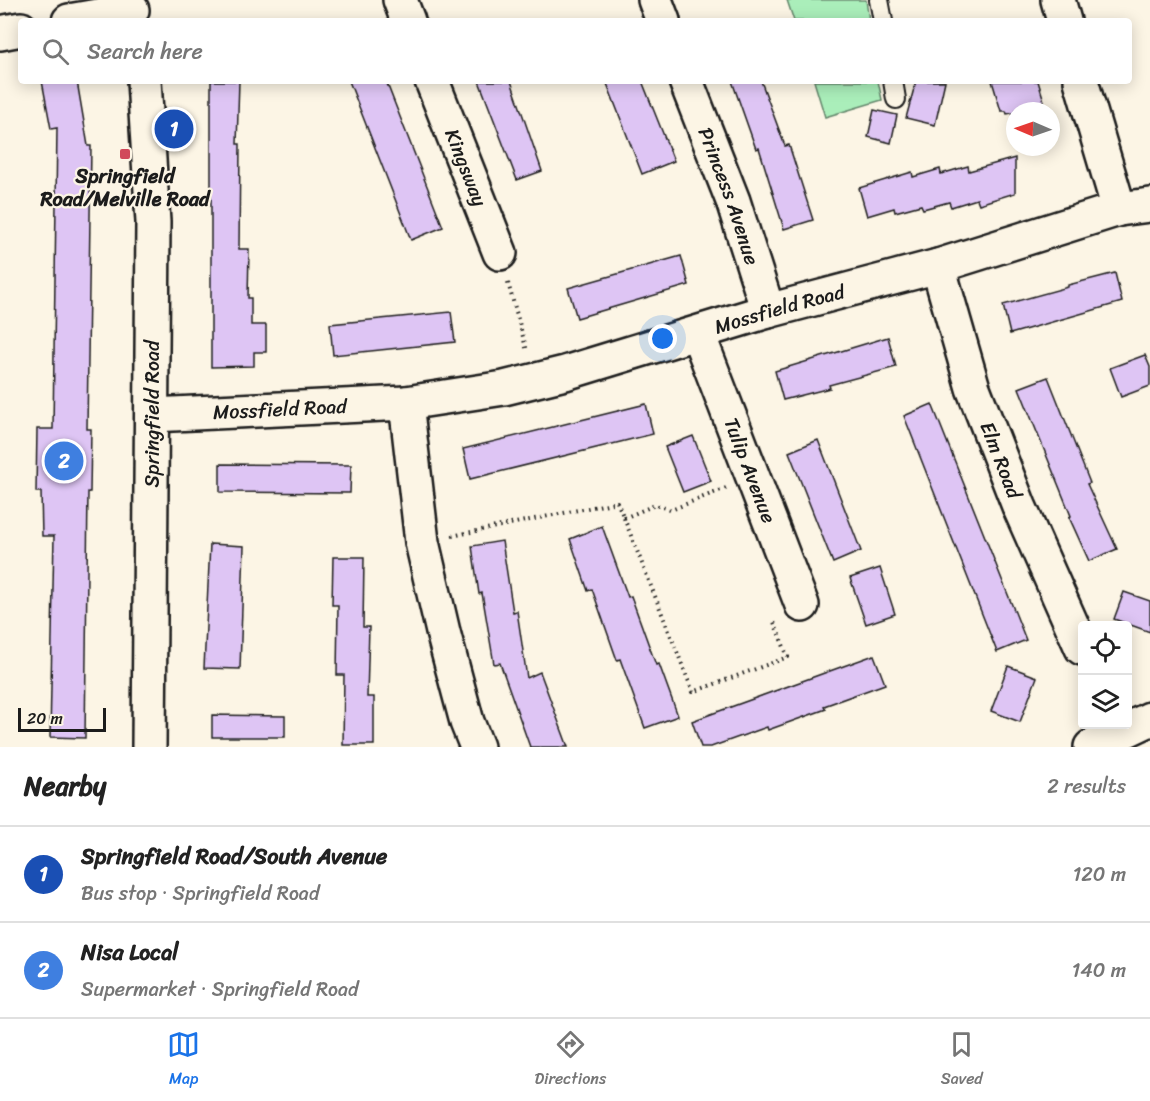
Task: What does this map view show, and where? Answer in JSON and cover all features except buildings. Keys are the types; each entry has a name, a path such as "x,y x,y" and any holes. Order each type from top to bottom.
{"street":[{"path":"400,0 407,18"},
{"path":"655,0 662,18"},
{"path":"1058,0 1063,18"},
{"path":"86,18 132,10"},
{"path":"0,33 18,30"},
{"name":"Springfield Road","path":"144,84 153,222 149,747"},
{"name":"Kingsway","path":"433,84 500,253"},
{"name":"Princess Avenue","path":"687,84 733,201 768,311"},
{"path":"1082,84 1134,207"},
{"name":"Mossfield Road","path":"153,416 406,403 504,388 698,334 768,311 938,266 1134,207"},
{"name":"Elm Road","path":"938,266 973,388 1020,506 1078,637"},
{"name":"Tulip Avenue","path":"698,334 802,605"},
{"path":"406,403 422,542 467,722 477,747"},
{"path":"1132,725 1150,719"},
{"path":"1090,747 1119,729"}],"lane":[{"path":"879,0 882,18"}],"path":[{"path":"500,253 535,380"},
{"path":"624,518 655,505 671,510 754,477"},
{"path":"422,542 617,502 693,692 788,657 772,616 802,605"}],"green space":[{"path":"787,0 866,0 869,18 793,18"},
{"path":"815,84 879,84 882,100 825,117"}],"place":[{"name":"Springfield Road/South Avenue","path":"174,129"},
{"name":"Springfield Road/Melville Road","path":"125,154"},
{"name":"Nisa Local","path":"64,461"}]}
